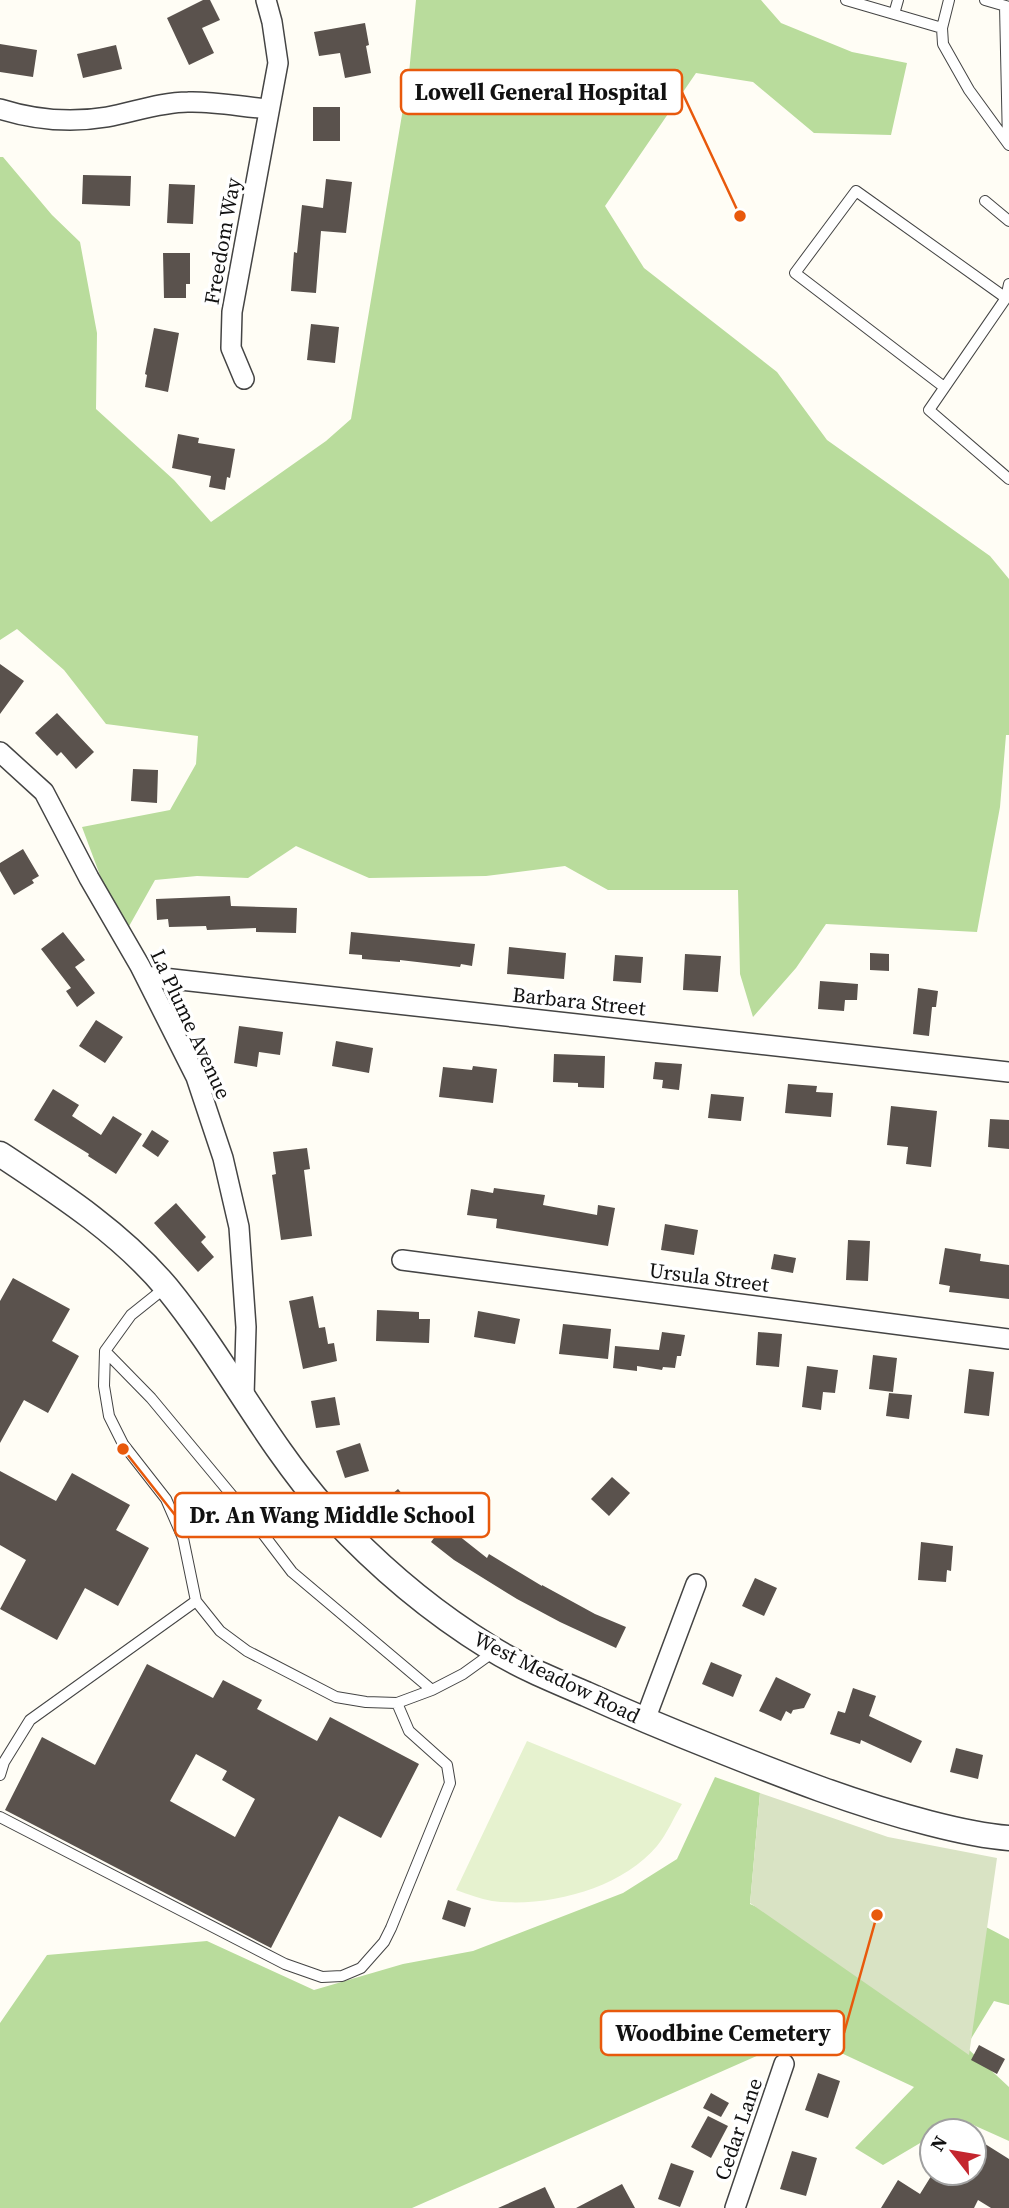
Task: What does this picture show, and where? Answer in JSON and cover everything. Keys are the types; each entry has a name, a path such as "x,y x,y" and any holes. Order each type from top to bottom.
{"street":[{"name":"Freedom Way","path":"244,379 231,348 232,312 278,63 266,0"},
{"path":"0,109 22,116 68,121 107,117 188,102 269,110"},
{"name":"La Plume Avenue","path":"0,752 44,792 145,976 195,1077 223,1158 239,1227 246,1327 244,1396"},
{"name":"Barbara Street","path":"145,976 1009,1072"},
{"name":"West Meadow Road","path":"0,1154 73,1202 132,1252 166,1287 244,1396 264,1429 333,1517 433,1610 496,1651 559,1683 801,1783 888,1813 981,1836 1009,1838"},
{"name":"Ursula Street","path":"402,1260 1009,1339"},
{"path":"645,1720 696,1584"},
{"name":"Cedar Lane","path":"735,2208 784,2064"}],"lane":[{"path":"846,0 942,28"},
{"path":"894,14 898,0"},
{"path":"949,0 942,28 943,44 970,90 1008,144"},
{"path":"985,0 1007,6 1008,144"},
{"path":"944,387 795,273 856,191 1007,298"},
{"path":"985,201 1009,221"},
{"path":"1009,284 1007,298 929,410 1009,479"},
{"path":"166,1287 131,1315 105,1351 104,1386 109,1416 123,1444 166,1499 183,1538 196,1601 220,1630 247,1651 336,1697 366,1702 397,1703 432,1690 463,1674 496,1651"},
{"path":"105,1351 151,1398 292,1572 432,1690"},
{"path":"0,1775 4,1762 30,1720 196,1601"},
{"path":"0,1818 285,1964 322,1977 342,1976 361,1968 384,1942 450,1783 447,1765 410,1731 397,1703"}],"green space":[{"path":"416,0 761,0 781,23 852,52 907,63 891,135 814,133 753,82 696,73 605,206 644,268 777,372 827,440 990,556 1009,579 1009,735 1006,735 1000,807 977,932 826,924 796,968 753,1017 740,974 738,890 608,890 565,866 486,876 369,878 296,846 248,878 197,876 155,880 123,937 82,827 170,810 196,764 198,736 106,724 64,670 17,629 0,640 0,157 3,157 52,215 80,242 97,333 96,409 174,480 211,522 326,441 351,419 409,73"},
{"path":"527,1741 682,1804 657,1846 642,1861 624,1874 582,1892 559,1898 513,1902 488,1900 456,1890"},
{"path":"715,1777 760,1793 750,1904 976,2000 986,1927 1009,1939 1009,2005 994,2001 966,2047 1009,2087 1009,2141 988,2132 988,2117 918,2117 918,2144 883,2165 855,2148 914,2087 824,2045 793,2040 412,2208 0,2208 0,2023 47,1955 207,1941 314,1990 403,1964 473,1951 623,1893 677,1859"},
{"path":"760,1793 888,1837 997,1858 969,2055 750,1903"}],"building":[{"path":"203,0 210,0 220,20 202,28 214,53 189,65 167,18"},
{"path":"365,23 371,73 345,78 340,53 319,56 314,32"},
{"path":"0,44 37,50 33,77 0,72"},
{"path":"116,45 122,69 83,78 77,54"},
{"path":"313,107 340,107 340,141 313,141"},
{"path":"83,175 131,176 130,206 82,204"},
{"path":"326,179 352,182 346,233 321,231 316,293 291,291 302,205 323,208"},
{"path":"169,184 195,185 193,224 167,223"},
{"path":"163,253 190,253 190,284 186,284 186,298 164,298"},
{"path":"311,324 339,327 335,363 307,360"},
{"path":"154,328 179,333 168,392 145,387"},
{"path":"178,434 199,438 198,443 235,449 225,490 209,487 211,476 172,468"},
{"path":"0,664 24,681 0,714"},
{"path":"57,713 94,752 76,769 61,752 57,756 35,733"},
{"path":"133,769 158,770 157,803 131,801"},
{"path":"23,849 39,876 32,880 34,883 14,895 0,871 0,863"},
{"path":"230,896 231,906 297,908 296,933 256,932 256,928 207,930 206,926 169,927 168,919 157,920 156,899"},
{"path":"63,932 85,960 75,967 95,993 77,1007 66,991 71,988 41,949"},
{"path":"351,932 475,944 472,966 362,959 362,955 349,954"},
{"path":"509,947 566,953 564,979 507,974"},
{"path":"870,953 889,954 889,971 870,970"},
{"path":"685,954 721,956 718,992 683,990"},
{"path":"615,955 643,957 641,983 613,981"},
{"path":"820,981 858,984 857,1000 845,1000 844,1011 818,1009"},
{"path":"918,988 938,991 936,1007 932,1007 929,1036 913,1034"},
{"path":"96,1020 123,1037 105,1063 79,1046"},
{"path":"239,1026 283,1032 280,1055 259,1052 257,1067 234,1063"},
{"path":"336,1041 373,1048 369,1073 332,1066"},
{"path":"554,1054 605,1056 604,1088 553,1082"},
{"path":"655,1062 682,1064 679,1090 662,1088 663,1080 653,1079"},
{"path":"473,1066 497,1069 493,1103 439,1097 443,1067 472,1070"},
{"path":"788,1084 817,1086 816,1092 833,1093 831,1117 785,1113"},
{"path":"53,1089 79,1105 72,1116 101,1135 113,1116 142,1134 116,1174 34,1120"},
{"path":"711,1094 744,1097 741,1121 708,1118"},
{"path":"891,1106 937,1111 931,1167 906,1164 908,1147 887,1145"},
{"path":"990,1119 1009,1120 1009,1149 988,1147"},
{"path":"152,1130 169,1141 158,1157 142,1146"},
{"path":"307,1148 310,1169 304,1170 312,1236 281,1240 272,1175 276,1174 273,1152"},
{"path":"494,1188 545,1195 543,1205 597,1215 598,1205 615,1208 608,1246 496,1228 497,1219 467,1215 471,1189 493,1193"},
{"path":"176,1203 206,1237 201,1242 214,1257 198,1272 154,1223"},
{"path":"665,1224 698,1230 694,1255 661,1250"},
{"path":"848,1240 870,1241 868,1281 846,1280"},
{"path":"945,1248 981,1254 980,1261 1009,1265 1009,1299 949,1292 950,1286 939,1284"},
{"path":"774,1254 796,1258 793,1273 771,1269"},
{"path":"13,1278 70,1309 52,1341 79,1356 48,1413 24,1400 0,1443 0,1301"},
{"path":"313,1296 319,1328 325,1327 328,1344 334,1343 337,1361 303,1369 289,1301"},
{"path":"377,1310 419,1312 419,1319 430,1319 429,1343 376,1341"},
{"path":"478,1311 520,1319 515,1344 474,1337"},
{"path":"563,1324 611,1329 608,1359 559,1354"},
{"path":"662,1332 685,1335 681,1356 677,1356 675,1368 663,1367 662,1370 637,1366 637,1371 613,1368 615,1346 659,1350"},
{"path":"758,1332 782,1334 779,1367 756,1365"},
{"path":"873,1355 897,1358 893,1392 869,1389"},
{"path":"807,1366 838,1370 835,1393 823,1392 821,1410 802,1407"},
{"path":"969,1369 994,1372 989,1416 964,1413"},
{"path":"889,1393 912,1395 909,1419 886,1416"},
{"path":"335,1397 340,1425 316,1428 311,1401"},
{"path":"360,1443 369,1471 345,1478 336,1451"},
{"path":"0,1471 56,1501 72,1473 130,1505 116,1530 149,1548 118,1606 85,1588 57,1640 0,1609 26,1560 0,1545"},
{"path":"612,1477 630,1493 609,1516 591,1499"},
{"path":"398,1489 416,1510 396,1526 379,1505"},
{"path":"444,1524 487,1558 489,1554 542,1586 626,1627 616,1648 517,1599 454,1560 431,1542"},
{"path":"921,1542 953,1546 951,1571 947,1570 946,1582 918,1580"},
{"path":"755,1578 777,1588 764,1616 742,1606"},
{"path":"711,1662 742,1675 733,1697 702,1684"},
{"path":"147,1664 213,1698 223,1680 262,1700 257,1709 317,1741 330,1717 419,1764 381,1838 339,1816 271,1948 5,1810 42,1737 95,1765","holes":["196,1754 227,1771 222,1780 255,1799 235,1837 170,1801"]},
{"path":"776,1677 811,1694 804,1708 793,1710 791,1714 786,1711 781,1721 759,1711"},
{"path":"853,1688 876,1696 869,1716 922,1741 911,1763 861,1740 860,1744 830,1734 838,1711 845,1713"},
{"path":"956,1748 983,1755 978,1779 950,1772"},
{"path":"448,1900 471,1908 465,1927 442,1919"},
{"path":"979,2045 1005,2059 997,2074 971,2060"},
{"path":"818,2073 840,2081 828,2118 805,2110"},
{"path":"711,2093 729,2103 721,2117 703,2108"},
{"path":"708,2116 728,2126 711,2158 691,2147"},
{"path":"988,2146 1009,2159 1009,2208 991,2208 978,2200 974,2208 881,2208 898,2180 920,2194 924,2187 988,2187"},
{"path":"792,2151 817,2158 806,2196 780,2189"},
{"path":"671,2163 694,2171 680,2207 658,2199"},
{"path":"622,2184 635,2208 576,2208"},
{"path":"545,2187 555,2208 498,2208"}],"place":[{"name":"Lowell General Hospital","path":"740,216"},
{"name":"Dr. An Wang Middle School","path":"123,1449"},
{"name":"Woodbine Cemetery","path":"877,1915"}]}
